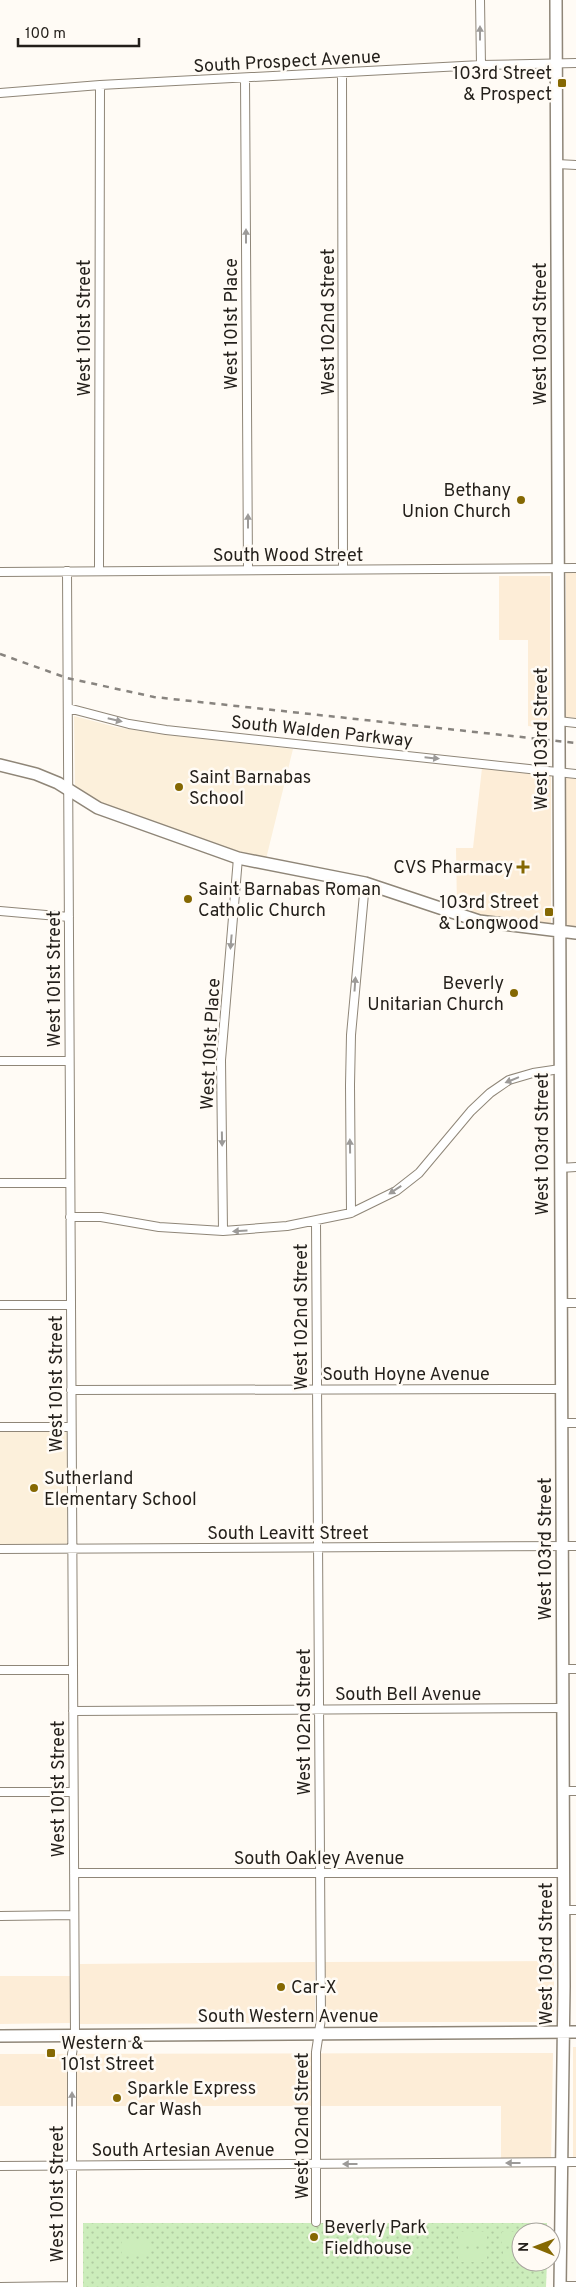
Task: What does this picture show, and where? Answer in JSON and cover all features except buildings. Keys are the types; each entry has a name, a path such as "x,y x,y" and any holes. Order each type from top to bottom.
{"main road":[{"name":"West 103rd Street","path":"556,0 564,1873 564,2032 560,2286"},
{"path":"0,765 30,772 58,783 98,808 238,858 365,883 479,922 576,933"},
{"name":"South Western Avenue","path":"0,2036 576,2032"}],"street":[{"path":"480,0 480,65"},
{"name":"South Prospect Avenue","path":"0,93 100,85 342,74 480,65 576,63"},
{"name":"West 102nd Street","path":"342,74 344,569"},
{"name":"West 101st Place","path":"245,78 248,570"},
{"name":"West 101st Street","path":"99,571 100,85"},
{"path":"557,164 576,165"},
{"name":"South Wood Street","path":"0,572 576,568"},
{"name":"West 101st Street","path":"67,571 75,2035 72,2054 72,2287"},
{"name":"South Walden Parkway","path":"68,708 122,722 166,730 576,774"},
{"path":"558,721 576,723"},
{"name":"West 101st Place","path":"223,1231 221,1060 238,858"},
{"path":"351,1212 350,1075 356,975 365,883"},
{"path":"0,911 69,917"},
{"path":"0,1061 70,1061"},
{"path":"70,1217 101,1216 168,1228 223,1231 256,1230 316,1222 351,1212 396,1191 419,1173 471,1110 490,1093 509,1080 532,1073 560,1069"},
{"path":"560,1168 576,1168"},
{"path":"0,1184 70,1183"},
{"name":"West 102nd Street","path":"316,1222 321,2019 316,2052 316,2222"},
{"path":"561,1303 576,1303"},
{"path":"0,1305 71,1305"},
{"name":"South Hoyne Avenue","path":"71,1390 561,1388"},
{"path":"562,1423 576,1423"},
{"path":"0,1427 71,1427"},
{"name":"South Leavitt Street","path":"0,1549 576,1546"},
{"path":"563,1669 576,1668"},
{"path":"0,1670 73,1670"},
{"name":"South Bell Avenue","path":"73,1711 563,1708"},
{"path":"563,1791 576,1791"},
{"path":"0,1792 73,1792"},
{"name":"South Oakley Avenue","path":"74,1873 564,1873"},
{"path":"564,1910 576,1910"},
{"path":"0,1916 74,1915"},
{"name":"South Artesian Avenue","path":"0,2166 576,2162"},
{"path":"560,2286 576,2286"},
{"path":"0,2287 72,2287"}],"shaded area":[{"path":"566,572 576,572 576,718 566,717"},
{"path":"499,576 550,576 550,729 528,726 528,640 499,640"},
{"name":"Saint Barnabas School","path":"74,716 116,727 160,734 293,749 266,859 219,846 102,804 75,788"},
{"path":"482,768 551,776 551,925 481,917 457,908 456,848 473,848"},
{"path":"565,777 576,779 576,932 565,930"},
{"name":"Sutherland Elementary School","path":"0,1432 67,1432 67,1544 0,1544"},
{"path":"554,1961 554,2015 545,2022 326,2022 325,1962"},
{"path":"315,1962 315,2023 80,2024 80,1964"},
{"path":"0,1976 70,1976 71,2023 0,2024"},
{"path":"573,2047 576,2047 576,2162 573,2162"},
{"path":"553,2053 551,2162 501,2163 501,2106 0,2106 0,2054"}],"green space":[{"path":"83,2223 511,2223 511,2272 547,2272 546,2287 83,2287"},
{"path":"458,2232 487,2232 487,2245 458,2245"},
{"path":"502,2232 511,2232 511,2245 502,2245"},
{"path":"122,2239 150,2239 149,2254 122,2254"},
{"path":"458,2249 487,2249 487,2262 458,2262"},
{"path":"503,2249 511,2249 511,2262 503,2262"},
{"path":"141,2283 170,2283 170,2287 141,2287"}],"railway":[{"path":"0,654 67,678 154,697 576,743"}],"place":[{"name":"103rd Street & Prospect","path":"562,83"},
{"name":"Bethany Union Church","path":"521,500"},
{"name":"Saint Barnabas School","path":"179,787"},
{"name":"CVS Pharmacy","path":"523,867"},
{"name":"Saint Barnabas Roman Catholic Church","path":"188,899"},
{"name":"103rd Street & Longwood","path":"549,912"},
{"name":"Beverly Unitarian Church","path":"514,993"},
{"name":"Sutherland Elementary School","path":"34,1488"},
{"name":"Car-X","path":"281,1987"},
{"name":"Western & 101st Street","path":"51,2053"},
{"name":"Sparkle Express Car Wash","path":"117,2098"},
{"name":"Beverly Park Fieldhouse","path":"314,2237"}]}
